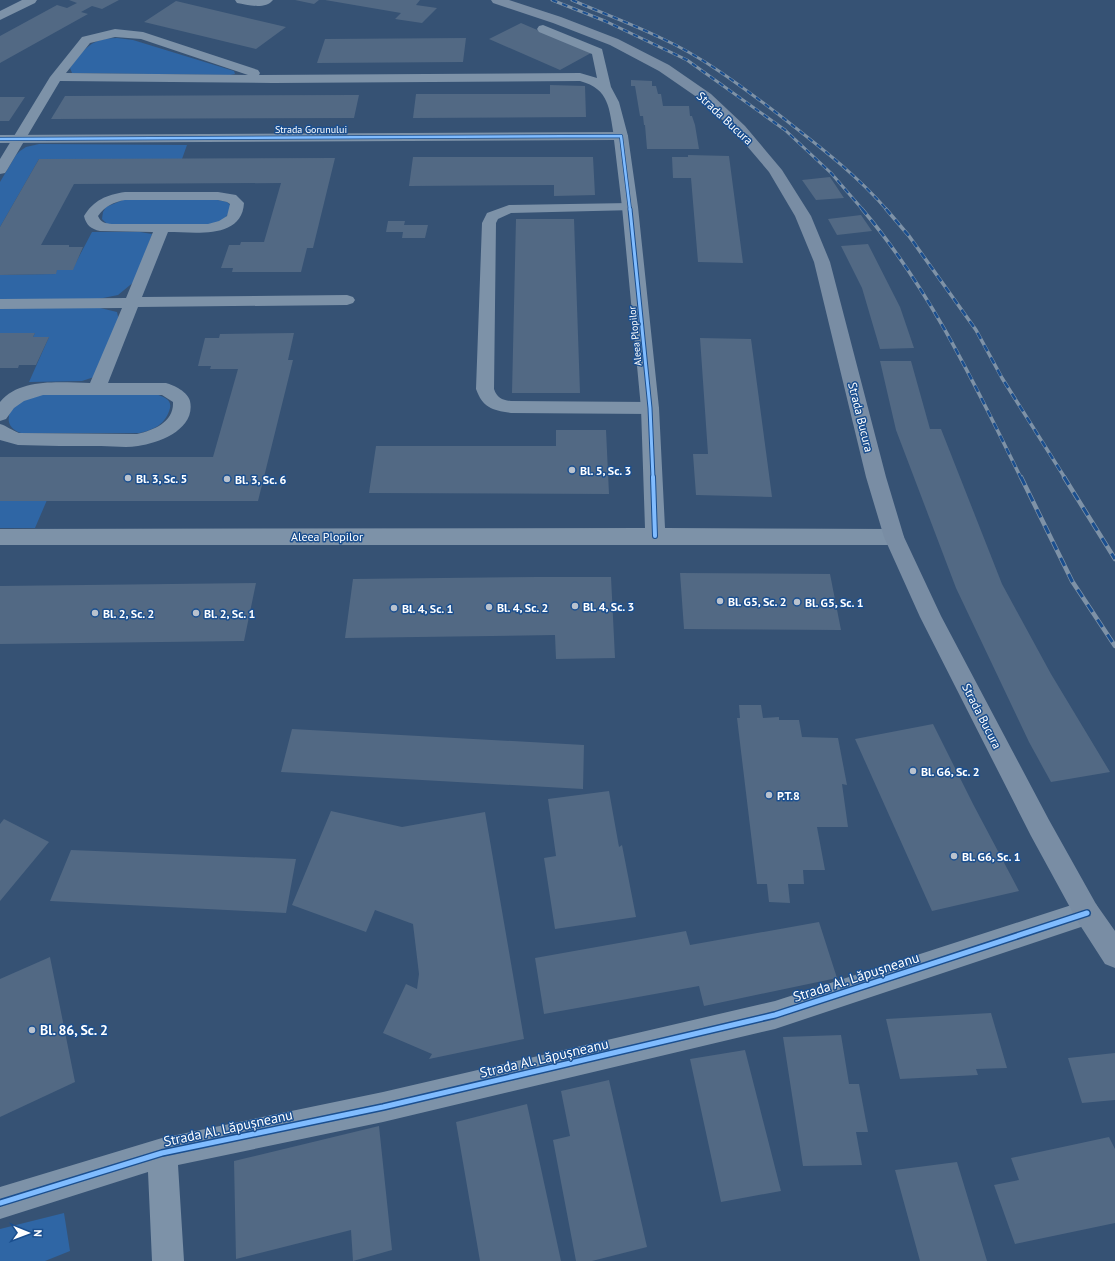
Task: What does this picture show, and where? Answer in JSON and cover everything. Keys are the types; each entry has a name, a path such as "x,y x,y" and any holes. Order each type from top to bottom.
{"main road":[{"name":"Strada Bucura","path":"497,0 557,20 614,42 664,68 706,97 740,128 775,170 803,216 822,262 876,477 894,537 930,617 1040,828 1087,913 1115,954"}],"street":[{"path":"0,16 31,0"},
{"path":"242,0 257,3 267,0"},
{"name":"Aleea Plopilor","path":"621,136 630,207 650,408 655,536"},
{"name":"Strada Gorunului","path":"0,139 621,136"},
{"name":"Aleea Plopilor","path":"0,537 894,537"},
{"name":"Strada Al. Lăpușneanu","path":"0,1203 162,1153 383,1107 775,1015 1087,913"},
{"path":"162,1153 168,1261"}],"lane":[{"path":"543,29 598,52 605,87 611,98 621,136"},
{"path":"0,170 56,77 86,40 115,33 143,36 273,79"},
{"path":"56,77 273,79 563,76 592,80 605,87"},
{"path":"125,196 218,196 231,198 236,203 237,212 231,221 221,226 208,228 162,229 112,228 100,226 93,222 91,216 101,203 110,198 125,196"},
{"path":"630,207 509,209 492,216 489,223 486,389 488,398 498,405 511,407 650,408"},
{"path":"97,388 162,229"},
{"path":"0,304 346,300"},
{"path":"0,415 5,406 26,391 43,389 166,389 180,399 183,406 179,418 170,427 152,438 137,440 18,439 3,434 0,430"}],"shaded area":[{"path":"117,38 133,40 234,71 235,74 72,73 70,68 84,50 94,42"},
{"path":"39,144 187,145 182,159 39,159 0,227 0,182 20,151 26,147"},
{"path":"213,199 227,202 231,206 230,211 219,222 207,226 108,225 102,219 103,212 106,207 123,200"},
{"path":"92,232 140,232 152,234 135,281 118,295 98,299 0,301 0,275 55,274 57,270 72,270"},
{"path":"96,307 117,312 119,321 94,377 82,381 29,382 49,337 33,337 35,333 0,333 0,308"},
{"path":"39,394 156,394 164,397 170,402 170,408 166,418 159,425 150,430 139,433 21,433 16,431 12,428 9,421 12,408 21,401"},
{"path":"47,500 35,528 0,528 0,501"},
{"path":"64,1213 70,1251 45,1261 0,1261 0,1229"}],"building":[{"path":"69,0 119,0 102,9 92,6 81,12 88,14 0,63 0,36 57,5 67,8 77,3"},
{"path":"295,0 319,0 314,4"},
{"path":"325,0 420,0 416,5 437,8 422,23 395,19 401,13"},
{"path":"176,1 286,27 256,49 144,22"},
{"path":"521,23 591,53 560,70 489,39"},
{"path":"466,38 463,62 317,63 325,39"},
{"path":"631,80 652,81 652,86 656,86 658,94 661,94 663,106 689,106 690,116 692,116 695,125 699,149 647,149 643,116 640,116 635,86 631,86"},
{"path":"550,85 585,86 586,117 413,118 416,94 550,94"},
{"path":"359,95 354,118 51,119 65,96"},
{"path":"0,97 25,97 9,121 0,121"},
{"path":"688,155 729,156 743,263 698,262 691,178 673,178 672,157 688,157"},
{"path":"413,157 593,157 595,195 554,196 554,185 409,186"},
{"path":"335,158 313,248 307,248 301,272 232,272 233,268 221,268 229,245 240,245 241,242 264,242 281,183 74,184 41,245 69,245 69,247 83,247 73,270 57,270 56,274 0,275 0,227 39,159"},
{"path":"830,177 844,198 816,200 802,180"},
{"path":"861,215 872,231 837,235 828,219"},
{"path":"516,219 574,219 580,393 512,393"},
{"path":"388,221 405,221 404,225 428,225 425,238 402,238 403,232 386,232"},
{"path":"868,244 900,307 914,348 880,349 862,288 841,246"},
{"path":"0,333 35,333 33,337 49,337 36,365 19,365 18,368 0,368"},
{"path":"294,333 288,360 293,360 258,501 0,501 0,457 213,457 238,369 210,369 211,366 198,366 205,338 219,338 220,334"},
{"path":"700,338 751,339 772,497 696,495 693,454 708,454"},
{"path":"880,361 911,361 930,429 941,429 1002,584 1051,674 1110,772 1051,782 1029,742 956,588 896,430"},
{"path":"556,430 606,430 609,494 369,493 376,446 556,446"},
{"path":"680,573 830,574 841,630 684,629"},
{"path":"611,577 615,658 556,659 555,635 345,638 353,579"},
{"path":"256,583 244,641 0,644 0,586"},
{"path":"739,705 761,705 763,718 779,717 779,720 799,720 802,737 838,738 847,785 842,784 848,827 817,827 825,870 803,870 804,884 788,884 790,903 769,902 767,884 757,884 737,718 740,718"},
{"path":"933,724 1019,891 932,911 855,739"},
{"path":"292,729 584,745 583,789 281,772"},
{"path":"609,791 619,847 622,845 636,917 555,929 544,858 556,856 548,799"},
{"path":"331,811 402,827 485,812 524,1039 429,1059 432,1054 383,1033 406,984 417,989 419,974 413,924 375,910 366,932 292,905"},
{"path":"4,819 49,842 0,901 0,824"},
{"path":"71,850 296,859 286,913 50,901"},
{"path":"819,922 837,978 704,1006 699,986 544,1014 535,958 686,931 690,945"},
{"name":"Bl. 86, Sc. 2","path":"50,957 75,1082 0,1117 0,979"},
{"path":"991,1013 1007,1068 976,1069 978,1075 900,1079 886,1019"},
{"path":"841,1035 849,1084 859,1084 868,1132 856,1132 862,1165 803,1166 783,1037"},
{"path":"745,1050 781,1191 721,1202 690,1059"},
{"path":"1115,1053 1115,1100 1082,1103 1068,1058"},
{"path":"609,1080 647,1247 592,1261 576,1261 553,1140 570,1136 561,1091"},
{"path":"527,1104 561,1261 480,1261 456,1122"},
{"path":"379,1126 392,1250 353,1261 351,1230 236,1259 234,1161"},
{"path":"1109,1137 1115,1149 1115,1223 1015,1244 994,1185 1019,1180 1011,1158"},
{"path":"957,1162 987,1261 920,1261 895,1170"}],"railway":[{"path":"552,0 605,21 687,60 785,130 831,173 863,210"},
{"path":"572,0 661,38 707,63 807,136 835,159 875,196 887,210"},
{"path":"862,209 909,272 930,305 968,373 1021,478"},
{"path":"886,209 909,236 976,330 1002,378 1065,478"},
{"path":"1021,477 1072,581 1115,646"},
{"path":"1064,477 1115,559"}],"cycle path":[{"path":"0,139 621,136 630,207 650,408 655,536"},
{"path":"0,1203 162,1153 383,1107 775,1015 1087,913"}],"place":[{"name":"Bl. 5, Sc. 3","path":"572,470"},
{"name":"Bl. 3, Sc. 5","path":"128,478"},
{"name":"Bl. 3, Sc. 6","path":"227,479"},
{"name":"Bl. G5, Sc. 2","path":"720,601"},
{"name":"Bl. G5, Sc. 1","path":"797,602"},
{"name":"Bl. 4, Sc. 3","path":"575,606"},
{"name":"Bl. 4, Sc. 2","path":"489,607"},
{"name":"Bl. 4, Sc. 1","path":"394,608"},
{"name":"Bl. 2, Sc. 2","path":"95,613"},
{"name":"Bl. 2, Sc. 1","path":"196,613"},
{"name":"Bl. G6, Sc. 2","path":"913,771"},
{"name":"P.T.8","path":"769,795"},
{"name":"Bl. G6, Sc. 1","path":"954,856"},
{"name":"Bl. 86, Sc. 2","path":"32,1030"}]}
